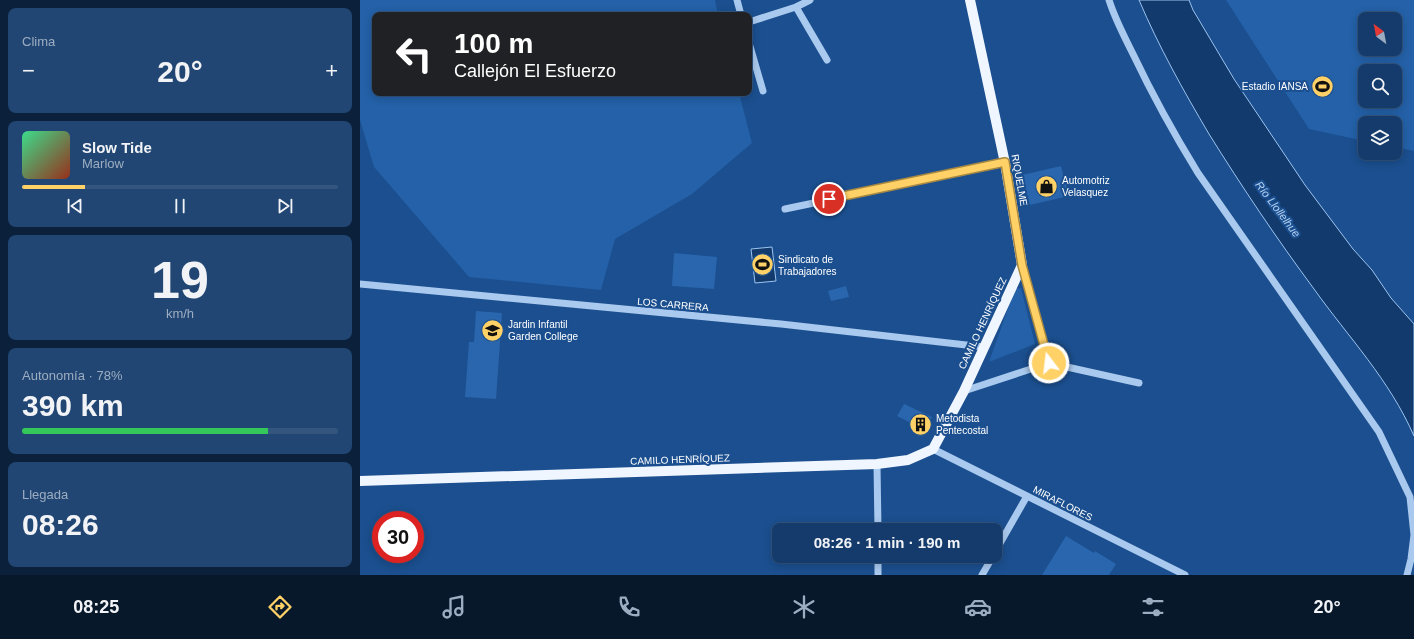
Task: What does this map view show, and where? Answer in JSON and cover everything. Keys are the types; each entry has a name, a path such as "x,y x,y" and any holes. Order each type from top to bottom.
{"main road":[{"name":"RIQUELME","path":"970,0 1005,162 1022,265"},
{"name":"CAMILO HENRÍQUEZ","path":"360,481 878,464 908,460 933,449 964,391 1022,265"}],"street":[{"path":"737,0 740,12"},
{"path":"752,21 796,7 810,0"},
{"path":"1109,0 1114,15 1140,69 1177,138 1198,173 1379,432 1410,497 1414,535 1407,575"},
{"path":"796,7 826,60"},
{"path":"752,53 763,91"},
{"path":"785,209 1005,162"},
{"name":"RIQUELME","path":"1022,265 1049,363"},
{"name":"LOS CARRERA","path":"360,284 765,323 984,347"},
{"path":"964,391 1049,363 1139,383"},
{"name":"MIRAFLORES","path":"933,449 1185,575"},
{"path":"878,464 878,523"},
{"path":"1002,540 1027,496"},
{"path":"878,563 878,575"},
{"path":"982,575 989,563"}],"shaded area":[{"path":"360,0 715,0 717,12 372,12 372,96 740,96 752,143 692,194 615,239 601,290 469,277 374,167 360,120"},
{"name":"Estadio IANSA","path":"1226,0 1414,0 1414,151 1402,148 1402,116 1358,116 1358,140 1309,129"},
{"path":"1021,288 1035,344 989,362 1015,289"}],"water":[{"name":"Río Llollelhue","path":"1139,0 1189,0 1193,10 1234,79 1305,185 1353,249 1372,270 1391,298 1414,324 1414,436 1404,415 1381,377 1327,307 1260,213 1221,154 1199,118 1172,68"},
{"name":"Sindicato de Trabajadores","path":"772,247 776,281 755,283 751,249"}],"building":[{"name":"Automotriz Velasquez","path":"1061,166 1069,196 1030,205 1022,175"},
{"path":"674,253 717,257 714,289 672,286"},
{"path":"846,286 849,297 831,301 828,291"},
{"path":"476,311 502,313 496,399 465,397 469,342 474,342"},
{"name":"Metodista Pentecostal","path":"904,404 932,417 925,430 897,416"},
{"path":"1066,536 1116,564 1109,575 1042,575"}],"place":[{"name":"Estadio IANSA","path":"1323,86"},
{"name":"Automotriz Velasquez","path":"1046,186"},
{"name":"Sindicato de Trabajadores","path":"763,265"},
{"name":"Jardin Infantil Garden College","path":"492,330"},
{"name":"Metodista Pentecostal","path":"920,424"}],"route":[{"path":"829,199 1005,162 1022,265 1049,363"}]}
